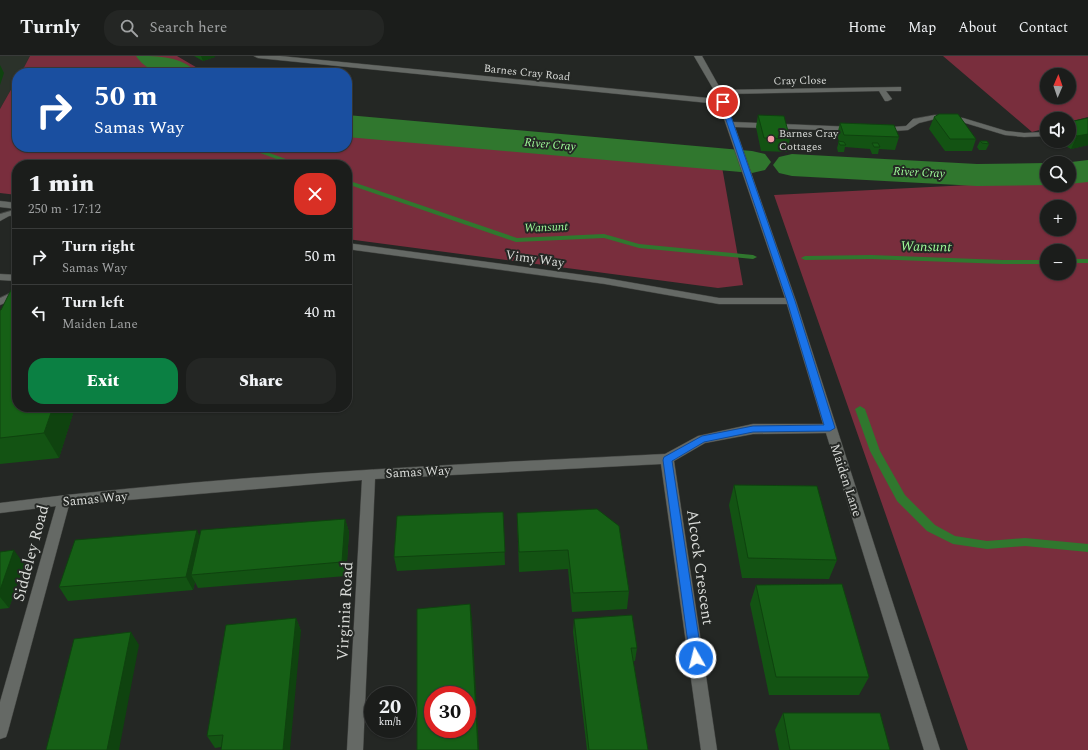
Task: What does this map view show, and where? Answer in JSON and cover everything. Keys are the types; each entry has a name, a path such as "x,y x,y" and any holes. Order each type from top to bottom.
{"street":[{"name":"Barnes Cray Road","path":"258,56 723,102"},
{"name":"Maiden Lane","path":"698,56 719,92 723,102 791,301 932,750"},
{"name":"Cray Close","path":"719,92 898,89"},
{"path":"881,90 888,99"},
{"path":"731,124 901,129 908,128 916,121 935,117 963,120 1005,133 1024,135 1040,134"},
{"path":"0,204 12,205"},
{"path":"0,218 6,214 12,213"},
{"name":"Vimy Way","path":"352,247 605,281 719,300 791,301"},
{"path":"0,277 12,278"},
{"path":"0,302 8,300 12,297"},
{"name":"Samas Way","path":"0,508 64,500 369,474 667,460 702,439 753,429 830,428"},
{"name":"Alcock Crescent","path":"667,460 709,750"},
{"name":"Virginia Road","path":"355,750 369,474"},
{"name":"Siddeley Road","path":"0,731 64,500"}],"shaded area":[{"path":"0,56 30,56 24,68 12,68 12,88 0,109"},
{"path":"30,56 177,56 197,68 24,68"},
{"path":"943,56 1088,56 1088,117 1076,120 1076,112 1040,112 1040,130 1032,132"},
{"path":"12,88 12,152 352,152 352,123 719,150 743,285 718,288 352,240 352,160 12,160 12,194 0,193 0,109"},
{"path":"1088,179 1088,750 968,750 774,195 1040,181 1040,192 1076,192 1076,180"}],"building":[{"path":"939,114 958,114 976,139 950,139 934,117"},
{"path":"758,115 784,116 790,139 764,138"},
{"path":"1088,118 1088,134 1076,136 1076,121"},
{"path":"840,123 894,125 899,137 844,135"},
{"path":"838,141 844,142 846,145 840,145"},
{"path":"980,141 987,141 989,144 982,143"},
{"path":"872,143 878,143 880,147 874,147"},
{"path":"12,288 12,412 51,412 44,433 0,438 1,310"},
{"path":"734,485 817,486 837,560 748,558"},
{"path":"597,509 619,526 629,591 573,593 568,550 519,552 517,513"},
{"path":"503,512 505,552 394,557 397,516"},
{"path":"345,519 342,562 191,575 201,530"},
{"path":"197,530 186,577 59,587 75,540"},
{"path":"14,550 0,590 0,552"},
{"path":"842,584 869,677 776,677 756,585"},
{"path":"470,604 474,686 424,686 424,738 476,738 476,714 478,750 417,750 417,609"},
{"path":"632,615 637,648 631,648 648,750 589,750 574,619"},
{"path":"296,618 283,750 221,750 223,735 207,736 226,625"},
{"path":"131,632 107,750 46,750 74,639"},
{"path":"783,713 880,713 890,750 790,750"}],"waterway":[{"name":"River Cray","path":"151,56 172,68"},
{"name":"River Cray","path":"352,126 752,162"},
{"name":"Wansunt","path":"261,152 285,160"},
{"name":"River Cray","path":"792,165 977,175 1040,174"},
{"name":"River Cray","path":"1076,172 1088,171"},
{"name":"Wansunt","path":"352,184 516,240 604,236 639,246 753,257"},
{"name":"Wansunt","path":"805,258 871,257 1040,262"},
{"name":"Wansunt","path":"1076,261 1088,261"},
{"path":"860,409 875,451 901,498 931,528 953,540 987,545 1025,542 1088,548"}],"place":[{"name":"Barnes Cray Cottages","path":"771,139"}],"route":[{"path":"696,658 667,460 702,439 753,429 830,428 791,301 723,102"}]}
